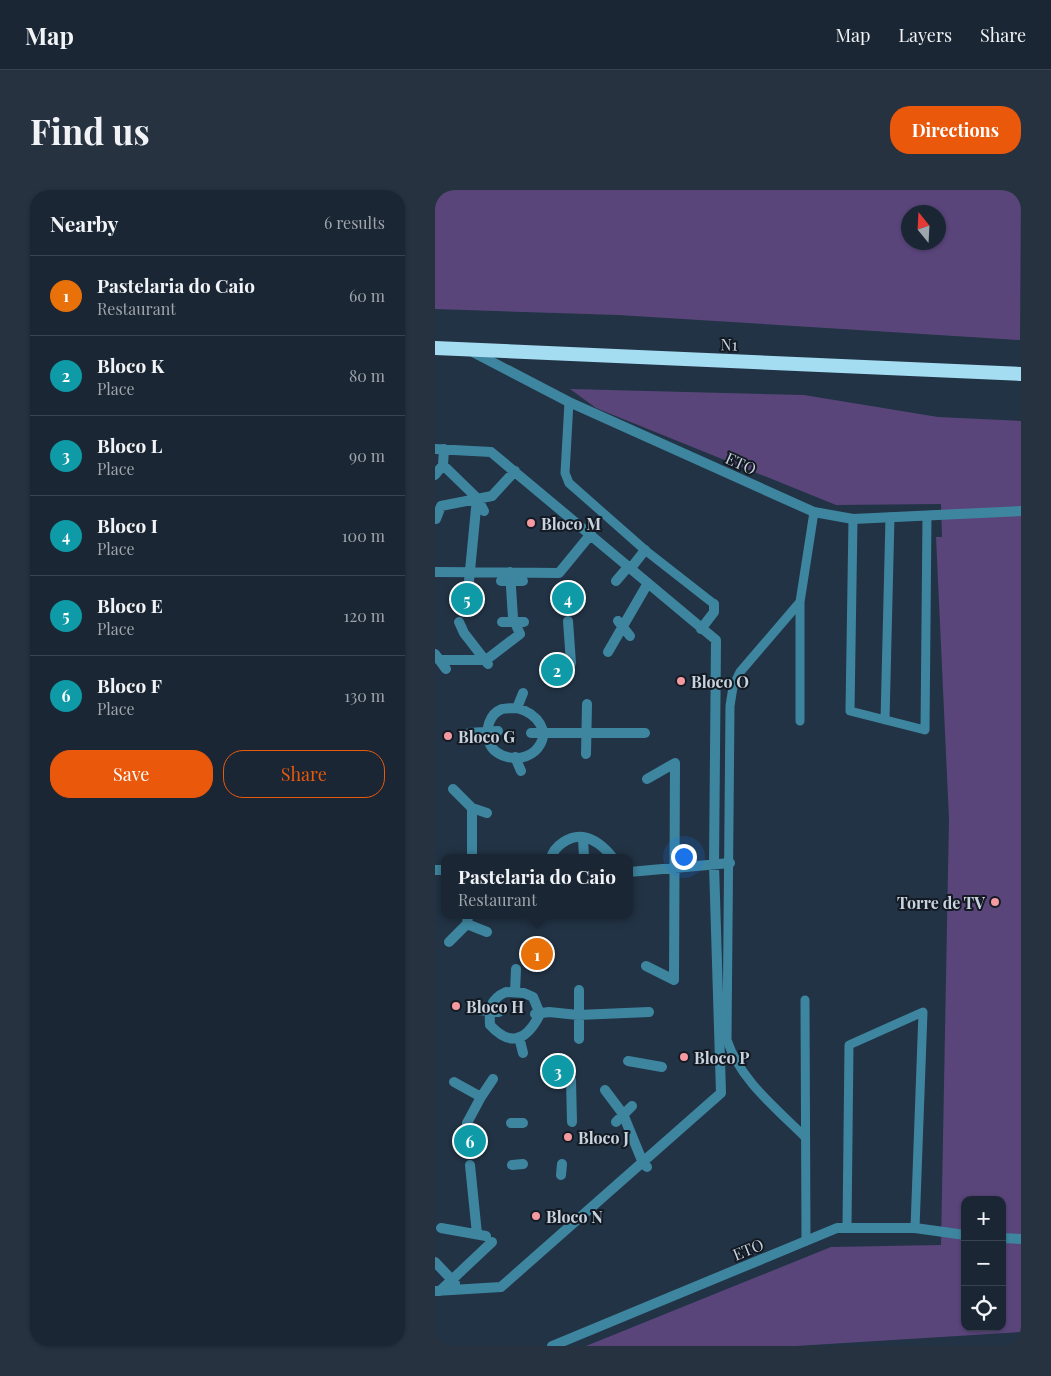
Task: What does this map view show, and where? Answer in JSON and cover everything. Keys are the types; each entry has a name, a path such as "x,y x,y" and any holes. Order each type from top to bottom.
{"highway":[{"name":"N1","path":"435,348 1021,374"}],"street":[{"name":"ETO","path":"469,350 569,402 814,512 853,519 1021,511"},
{"path":"437,1291 501,1287 645,1165 721,1093 714,864 716,640 629,568 552,495 515,471 491,452 439,449 443,466 477,498 484,511"},
{"path":"435,475 443,466"},
{"path":"435,519 441,506 492,496 515,471"},
{"path":"469,577 477,498"},
{"path":"435,572 469,577 507,578 559,573 591,534"},
{"path":"617,581 645,550"},
{"path":"507,578 523,581"},
{"path":"437,657 487,662 520,634 519,622 507,578"},
{"path":"608,652 624,628 648,583"},
{"path":"701,629 715,612 714,604"},
{"path":"568,621 571,664"},
{"path":"459,622 464,633 487,662"},
{"path":"502,622 519,622"},
{"path":"437,657 447,669"},
{"path":"517,708 523,693"},
{"path":"586,754 587,704"},
{"path":"517,708 530,712 539,720 537,733 540,742 534,751 515,757 505,757 496,753 489,743 487,732 490,719 502,709 517,708"},
{"path":"469,734 498,731"},
{"path":"537,733 645,733"},
{"path":"515,757 521,771"},
{"path":"646,966 674,980 675,763 647,779"},
{"path":"453,789 472,808 487,813"},
{"path":"472,808 472,854"},
{"path":"552,854 566,840 583,837 605,847 610,854"},
{"path":"583,837 583,854"},
{"path":"633,872 731,863"},
{"path":"449,942 468,920 487,932"},
{"path":"515,992 516,969"},
{"path":"579,990 579,1039"},
{"path":"515,992 533,997 540,1014 532,1031 519,1037 508,1038 497,1032 490,1025 489,1011 491,1003 498,996 515,992"},
{"path":"530,1025 532,1024 532,1014 549,1012 578,1015 649,1012"},
{"path":"519,1037 523,1053"},
{"path":"628,1062 662,1067"},
{"path":"467,1123 493,1079"},
{"path":"571,1080 572,1122"},
{"path":"454,1082 481,1097"},
{"path":"605,1090 645,1165"},
{"path":"717,1098 717,1108"},
{"path":"620,1118 632,1106"},
{"path":"511,1123 523,1123"},
{"path":"470,1165 485,1237"},
{"name":"ETO","path":"552,1346 826,1232 847,1227 915,1228 961,1234"},
{"path":"441,1228 485,1237"},
{"path":"437,1291 451,1279 485,1237"},
{"path":"1006,1238 1021,1239"},
{"path":"435,1262 462,1289"}],"lane":[{"path":"569,402 565,473 569,484 645,550 714,604"},
{"path":"800,721 800,602 814,512"},
{"path":"853,519 849,712 925,730 927,516"},
{"path":"885,720 890,517"},
{"path":"800,602 740,672 733,688 730,706 731,863 727,1040 732,1055 743,1074 805,1137"},
{"path":"805,1000 806,1241"},
{"path":"847,1227 849,1045 923,1012 915,1228"}],"shaded area":[{"path":"435,190 1021,190 1020,340 618,315 435,309"},
{"path":"570,389 804,395 938,417 1021,421 1021,1332 796,1346 586,1346 831,1247 941,1245 949,819 936,537 942,537 941,504 836,505 596,408"}],"place":[{"name":"Bloco M","path":"531,523"},
{"name":"Bloco I","path":"568,598"},
{"name":"Bloco E","path":"467,599"},
{"name":"Bloco K","path":"557,670"},
{"name":"Bloco O","path":"681,681"},
{"name":"Bloco G","path":"448,736"},
{"name":"Torre de TV","path":"995,902"},
{"name":"Pastelaria do Caio","path":"537,954"},
{"name":"Bloco H","path":"456,1006"},
{"name":"Bloco P","path":"684,1057"},
{"name":"Bloco L","path":"558,1071"},
{"name":"Bloco J","path":"568,1137"},
{"name":"Bloco F","path":"470,1141"},
{"name":"Bloco N","path":"536,1216"}]}
